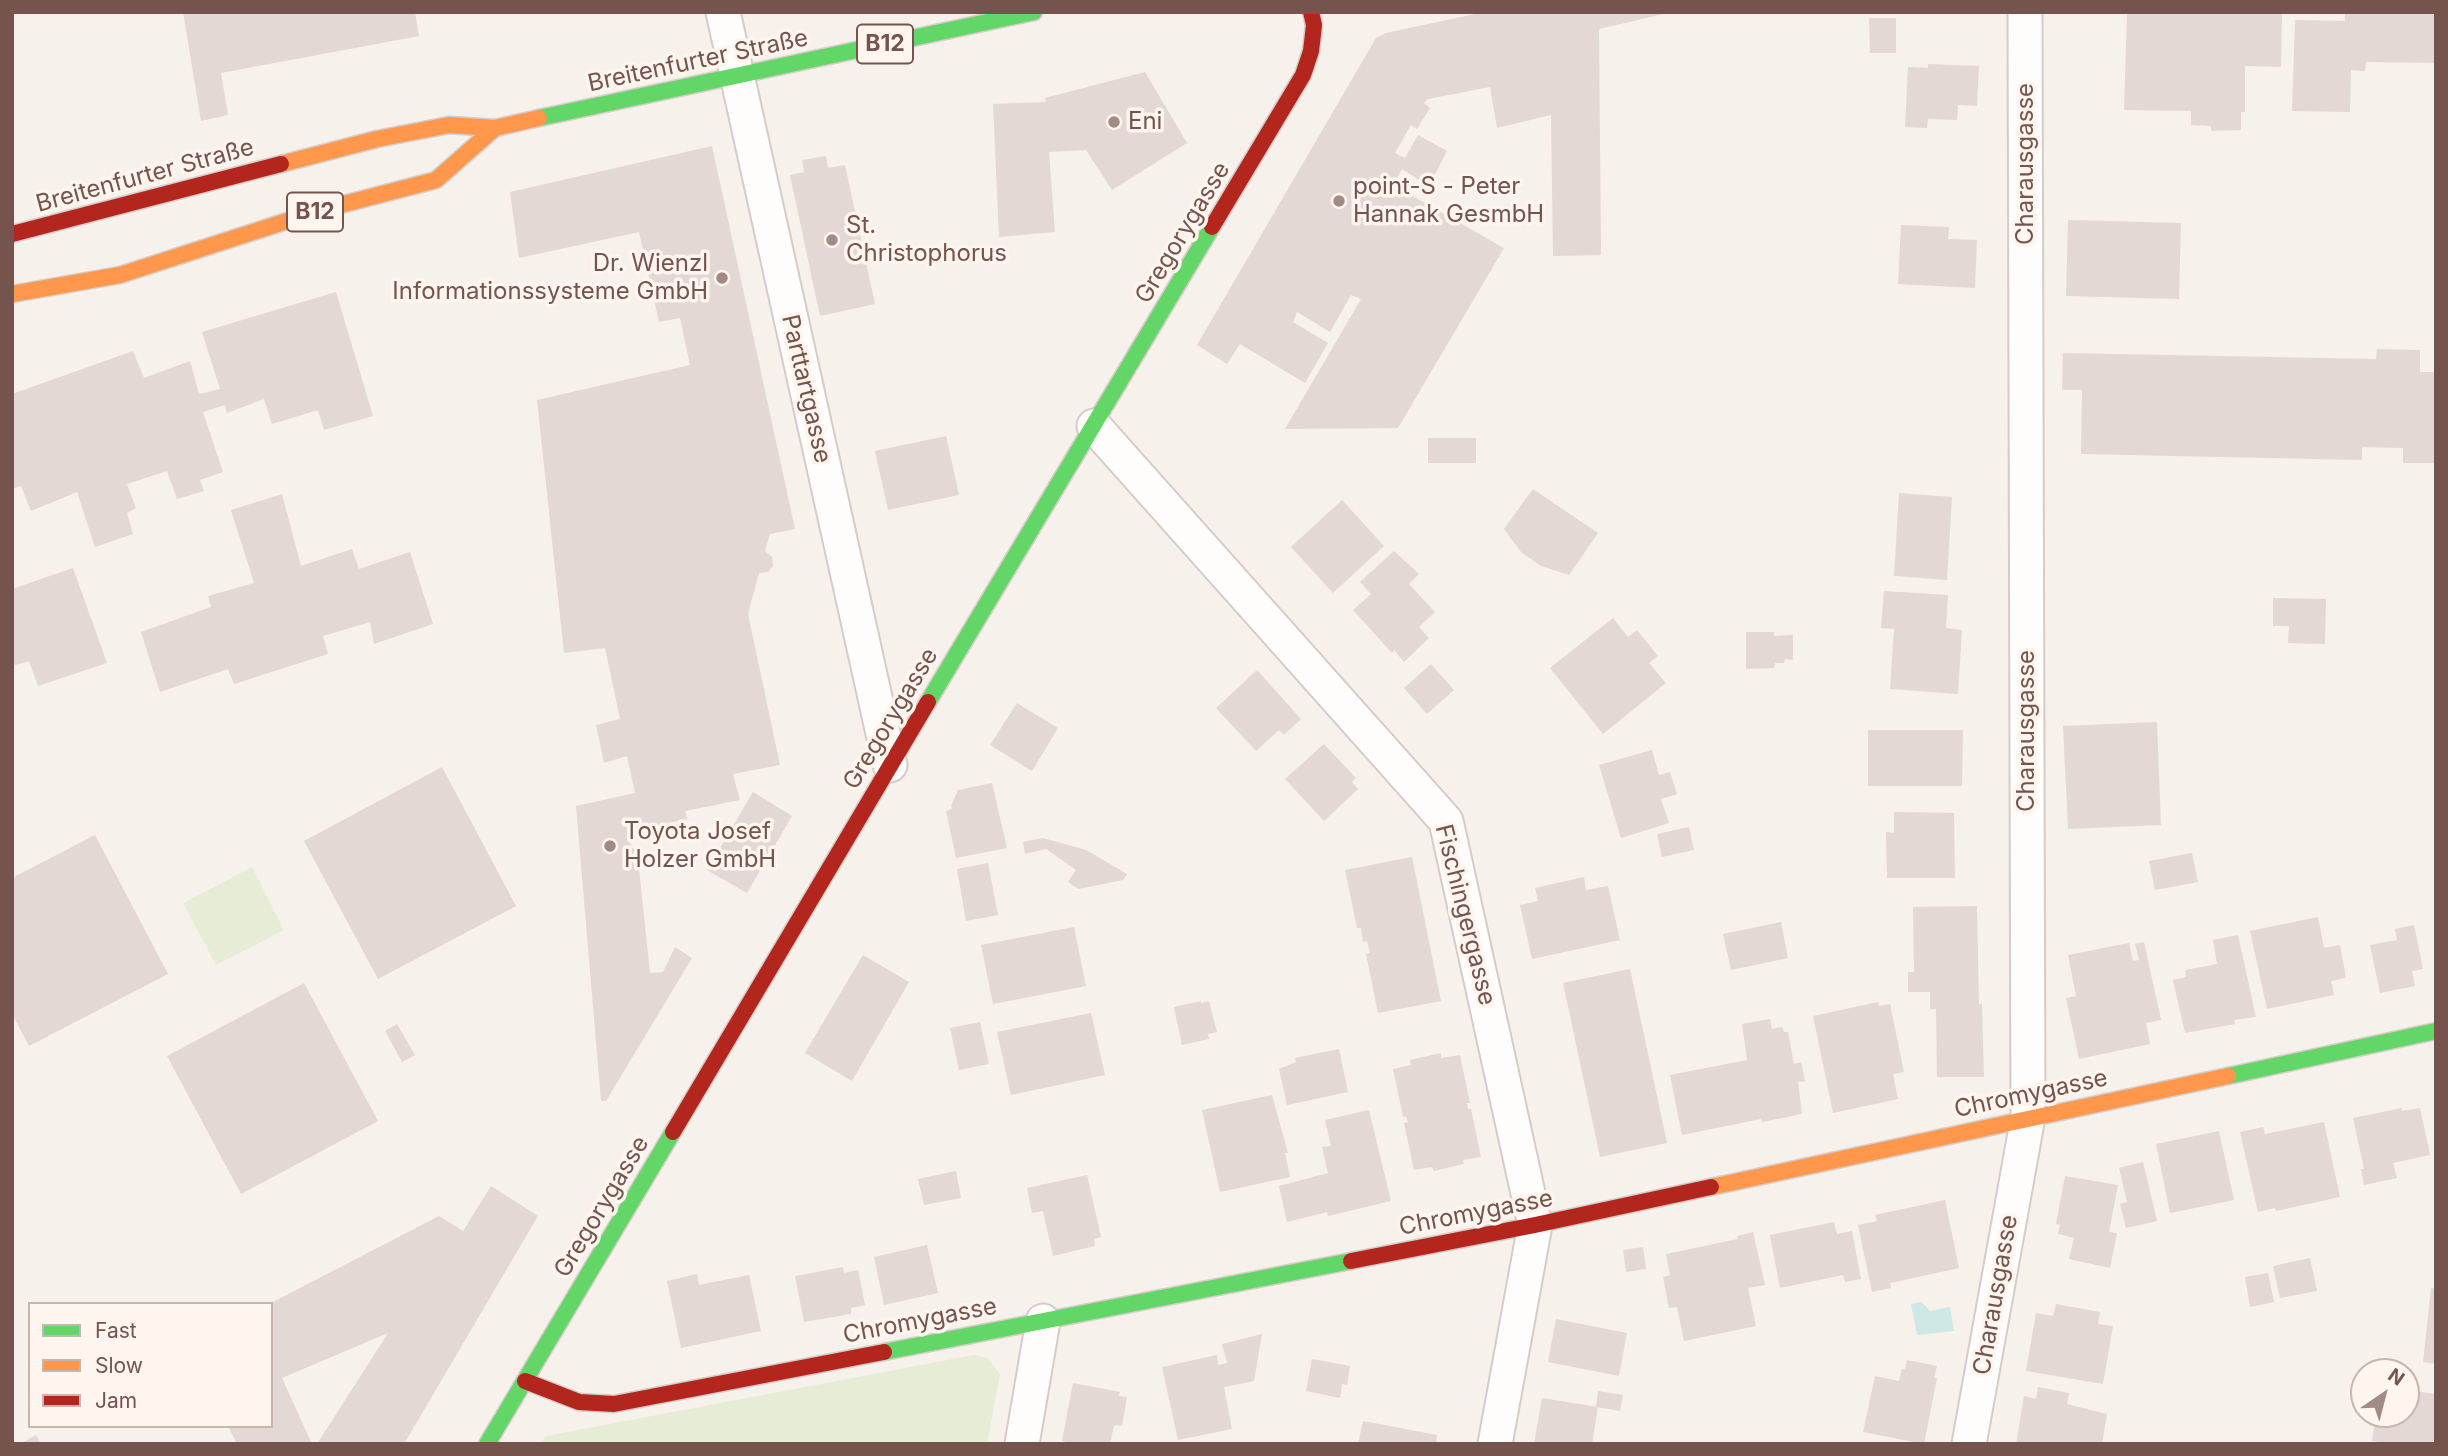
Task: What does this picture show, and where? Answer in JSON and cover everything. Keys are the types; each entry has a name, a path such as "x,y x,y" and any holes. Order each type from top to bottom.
{"street":[{"name":"Parttartgasse","path":"723,12 890,765"},
{"name":"Breitenfurter Straße","path":"12,234 377,139 449,125 495,128 1034,12"},
{"name":"Gregorygasse","path":"487,1444 1303,75 1311,51 1314,25 1311,12"},
{"name":"Charausgasse","path":"1969,1444 2028,1117 2025,12"},
{"name":"Breitenfurter Straße","path":"12,294 120,275 321,210 436,180 495,128"},
{"name":"Fischingergasse","path":"1094,426 1446,821 1535,1225 1495,1444"},
{"name":"Chromygasse","path":"525,1381 579,1402 614,1404 1535,1225 2436,1031"},
{"path":"1022,1444 1043,1321"}],"green space":[{"path":"252,867 284,930 216,965 183,903"},
{"path":"974,1355 988,1358 1000,1374 987,1444 541,1444 546,1436"}],"water":[{"path":"1922,1302 1930,1311 1950,1307 1954,1331 1917,1335 1911,1304"}],"building":[{"path":"183,12 415,12 419,36 221,73 228,115 201,121"},
{"path":"1484,12 1672,12 1599,29 1601,255 1553,256 1551,115 1497,128 1490,87 1428,99 1424,103 1430,108 1417,129 1411,125 1395,153 1405,158 1418,135 1447,151 1429,186 1402,169 1393,185 1504,248 1398,428 1285,429 1361,299 1351,295 1330,332 1297,312 1293,322 1328,343 1305,383 1240,344 1227,364 1197,345 1376,38 1386,33"},
{"path":"2127,12 2282,12 2281,67 2245,66 2245,112 2241,112 2241,130 2211,131 2211,126 2191,125 2191,111 2124,110"},
{"path":"2345,12 2436,12 2436,63 2366,62 2365,71 2351,70 2350,112 2292,111 2295,20 2345,21"},
{"path":"1869,18 1896,18 1896,53 1870,53"},
{"path":"1928,64 1979,66 1977,106 1958,105 1957,120 1928,119 1927,128 1905,127 1908,67 1928,68"},
{"path":"1145,72 1187,143 1112,190 1086,150 1049,152 1055,232 999,237 993,104 1046,102 1045,98"},
{"path":"712,146 795,529 770,534 765,551 772,557 773,566 768,572 759,573 748,614 780,765 733,774 740,800 685,811 687,819 635,830 636,833 629,834 631,848 637,849 650,973 663,972 675,947 692,958 606,1101 601,1101 576,806 635,793 627,756 604,763 596,725 620,719 605,648 564,653 537,400 690,365 680,318 659,322 639,232 519,258 510,192"},
{"name":"St. Christophorus","path":"826,156 828,168 845,165 875,304 820,316 790,175 804,172 802,160"},
{"path":"2068,220 2181,223 2179,299 2066,296"},
{"path":"1901,225 1949,227 1948,239 1977,240 1975,288 1898,284"},
{"path":"336,292 373,416 324,430 318,410 272,424 264,399 227,413 225,405 203,412 223,472 200,480 204,491 177,499 167,471 127,484 136,508 127,513 133,534 95,547 77,492 31,511 21,486 12,489 12,394 133,351 144,378 190,361 199,394 220,389 202,332"},
{"path":"2377,349 2420,350 2420,372 2436,372 2436,463 2403,463 2403,448 2362,447 2362,460 2081,454 2082,390 2062,390 2063,353 2376,359"},
{"path":"946,436 959,495 888,510 875,451"},
{"path":"1428,438 1476,438 1476,463 1428,463"},
{"path":"1533,489 1598,533 1569,575 1541,566 1521,552 1504,529"},
{"path":"1899,493 1952,497 1947,580 1894,576"},
{"path":"282,494 301,566 352,549 359,569 410,552 433,624 374,644 370,622 323,636 328,654 234,684 228,669 160,692 141,632 211,607 208,596 254,583 231,510"},
{"path":"1342,500 1384,546 1333,593 1291,547"},
{"path":"1394,551 1419,574 1409,584 1435,612 1419,627 1429,638 1404,662 1394,650 1392,653 1353,610 1371,594 1360,582"},
{"path":"73,568 107,663 38,686 29,661 12,666 12,589"},
{"path":"1884,591 1948,595 1946,628 1962,630 1958,694 1890,689 1894,629 1881,628"},
{"path":"2273,598 2326,599 2325,644 2288,643 2289,626 2273,626"},
{"path":"1613,618 1628,637 1637,630 1658,656 1649,663 1666,683 1603,734 1550,668"},
{"path":"1746,632 1774,632 1774,636 1793,635 1793,660 1785,659 1784,663 1775,663 1774,668 1746,669"},
{"path":"1431,664 1454,690 1427,714 1404,688"},
{"path":"1257,670 1301,719 1284,735 1279,730 1256,751 1216,708"},
{"path":"1017,703 1058,728 1032,771 990,745"},
{"path":"2157,722 2161,825 2068,829 2063,726"},
{"path":"1868,730 1963,730 1962,786 1868,786"},
{"path":"1324,744 1356,778 1352,782 1358,789 1324,821 1285,779"},
{"path":"1652,750 1659,775 1670,772 1677,794 1661,799 1669,823 1621,838 1599,765"},
{"path":"442,767 516,906 378,979 304,841"},
{"path":"992,783 1007,848 956,858 946,811 952,809 958,790"},
{"path":"753,792 792,816 747,893 707,870"},
{"path":"1894,812 1954,813 1955,878 1887,878 1886,832 1894,833"},
{"path":"1689,827 1694,850 1662,857 1657,834"},
{"path":"95,835 168,974 29,1046 12,1014 12,878"},
{"path":"1043,838 1086,850 1127,874 1123,880 1078,889 1068,882 1076,870 1046,849 1025,854 1023,842"},
{"path":"2192,853 2198,882 2155,890 2149,861"},
{"path":"1412,857 1441,1001 1378,1013 1366,954 1370,953 1367,941 1363,942 1361,928 1357,928 1345,870"},
{"path":"988,863 998,915 966,921 957,869"},
{"path":"1584,877 1586,890 1608,886 1620,940 1532,959 1520,905 1538,901 1535,888"},
{"path":"1977,906 1984,1077 1937,1077 1936,1009 1930,1009 1930,992 1908,992 1908,972 1914,972 1913,907"},
{"path":"2318,917 2324,948 2340,945 2346,978 2331,981 2334,995 2267,1009 2250,931"},
{"path":"1781,922 1788,958 1731,970 1723,934"},
{"path":"2414,925 2423,969 2412,971 2415,986 2380,993 2370,945 2397,940 2395,929"},
{"path":"1074,927 1086,986 993,1004 981,945"},
{"path":"2238,935 2256,1017 2234,1020 2235,1024 2185,1033 2173,980 2186,977 2185,970 2217,964 2213,940"},
{"path":"2144,942 2161,1020 2146,1023 2150,1044 2079,1059 2066,998 2076,996 2068,955 2129,943 2133,961 2139,960 2135,944"},
{"path":"863,955 909,982 852,1081 805,1053"},
{"path":"1630,969 1667,1143 1600,1157 1563,983"},
{"path":"304,983 378,1121 241,1194 167,1056"},
{"path":"1209,1001 1217,1032 1208,1034 1209,1039 1182,1045 1174,1007"},
{"path":"1878,1002 1879,1006 1890,1004 1904,1072 1893,1074 1898,1099 1833,1113 1813,1016"},
{"path":"1091,1013 1105,1075 1011,1095 997,1032"},
{"path":"1770,1019 1772,1029 1782,1027 1784,1032 1788,1032 1794,1064 1801,1062 1805,1081 1798,1082 1802,1114 1762,1122 1761,1119 1682,1135 1670,1075 1747,1060 1742,1024"},
{"path":"980,1022 989,1064 959,1070 950,1028"},
{"path":"397,1024 415,1055 402,1062 385,1031"},
{"path":"1339,1049 1348,1092 1287,1105 1279,1069 1296,1062 1295,1058"},
{"path":"1441,1053 1441,1058 1460,1055 1470,1103 1467,1103 1468,1109 1471,1109 1481,1157 1463,1160 1464,1164 1434,1171 1432,1167 1414,1170 1404,1123 1408,1122 1406,1116 1403,1117 1393,1069 1411,1065 1410,1060"},
{"path":"1272,1095 1288,1153 1285,1153 1290,1177 1220,1192 1202,1110"},
{"path":"2402,1108 2402,1111 2420,1108 2430,1155 2393,1163 2397,1178 2364,1185 2361,1169 2364,1169 2353,1118"},
{"path":"1369,1110 1391,1201 1328,1216 1327,1212 1287,1222 1279,1186 1328,1173 1322,1147 1331,1146 1325,1120"},
{"path":"2324,1122 2340,1197 2276,1211 2275,1208 2258,1212 2240,1132 2263,1127 2265,1134"},
{"path":"2219,1131 2234,1200 2170,1213 2156,1144"},
{"path":"2143,1162 2157,1221 2126,1228 2120,1204 2127,1202 2119,1168"},
{"path":"956,1171 961,1198 924,1205 918,1179"},
{"path":"1087,1175 1101,1237 1094,1239 1095,1246 1053,1256 1043,1211 1032,1213 1027,1188"},
{"path":"2065,1176 2118,1185 2109,1232 2117,1233 2110,1268 2069,1259 2074,1238 2058,1234 2060,1225 2056,1224"},
{"path":"491,1186 538,1216 404,1444 317,1444 388,1333 282,1378 312,1444 237,1444 229,1428 273,1428 273,1302 439,1216 463,1231"},
{"path":"1945,1200 1959,1268 1890,1283 1891,1288 1872,1292 1858,1225 1877,1221 1875,1215"},
{"path":"1834,1222 1837,1234 1852,1231 1861,1279 1845,1282 1843,1275 1780,1288 1770,1235"},
{"path":"1753,1232 1765,1285 1748,1288 1756,1326 1684,1341 1677,1307 1669,1308 1663,1277 1670,1275 1666,1254 1738,1239 1737,1236"},
{"path":"927,1245 938,1293 884,1305 874,1257"},
{"path":"1643,1247 1646,1269 1626,1272 1623,1250"},
{"path":"2310,1258 2317,1291 2280,1298 2273,1266"},
{"path":"843,1267 844,1273 858,1270 865,1305 851,1308 851,1314 804,1322 795,1276"},
{"path":"2268,1273 2274,1302 2250,1307 2245,1277"},
{"path":"697,1274 699,1285 749,1275 761,1331 681,1348 667,1281"},
{"path":"2431,1288 2436,1289 2436,1364 2423,1362"},
{"path":"2056,1304 2100,1312 2098,1324 2113,1326 2103,1384 2026,1371 2036,1313 2053,1316"},
{"path":"1556,1319 1627,1333 1619,1376 1548,1362"},
{"path":"1262,1334 1254,1381 1224,1387 1232,1429 1178,1440 1162,1367 1217,1355 1218,1365 1227,1363 1222,1344"},
{"path":"1312,1359 1350,1366 1347,1385 1342,1384 1340,1398 1306,1391"},
{"path":"1907,1360 1937,1366 1924,1444 1863,1432 1875,1376 1899,1381"},
{"path":"1073,1383 1120,1392 1119,1396 1127,1397 1122,1426 1114,1425 1110,1444 1076,1444 1062,1441"},
{"path":"2038,1387 2069,1393 2067,1404 2107,1414 2102,1444 2016,1444 2024,1396 2036,1399"},
{"path":"1598,1391 1623,1395 1620,1411 1596,1407"},
{"path":"2420,1392 2436,1394 2436,1444 2372,1441 2374,1428 2420,1428"},
{"path":"1542,1398 1598,1407 1592,1444 1534,1444"},
{"path":"1363,1421 1437,1435 1436,1444 1358,1444"},
{"path":"36,1435 41,1444 20,1444"}],"traffic: fast":[{"path":"539,118 1034,12"},
{"path":"928,702 1212,227"},
{"path":"2228,1076 2436,1031"},
{"path":"487,1444 673,1132"},
{"path":"884,1352 1351,1261"}],"traffic: slow":[{"path":"281,164 377,139 449,125 495,128 539,118"},
{"path":"12,294 120,275 321,210 436,180 495,128"},
{"path":"1711,1187 2228,1076"}],"traffic: jam":[{"path":"1212,227 1303,75 1311,51 1314,25 1311,12"},
{"path":"12,234 281,164"},
{"path":"673,1132 928,702"},
{"path":"1351,1261 1711,1187"},
{"path":"525,1381 579,1402 614,1404 884,1352"}],"place":[{"name":"Eni","path":"1114,122"},
{"name":"point-S - Peter Hannak GesmbH","path":"1339,201"},
{"name":"St. Christophorus","path":"832,240"},
{"name":"Dr. Wienzl Informationssysteme GmbH","path":"722,278"},
{"name":"Toyota Josef Holzer GmbH","path":"610,846"}]}
